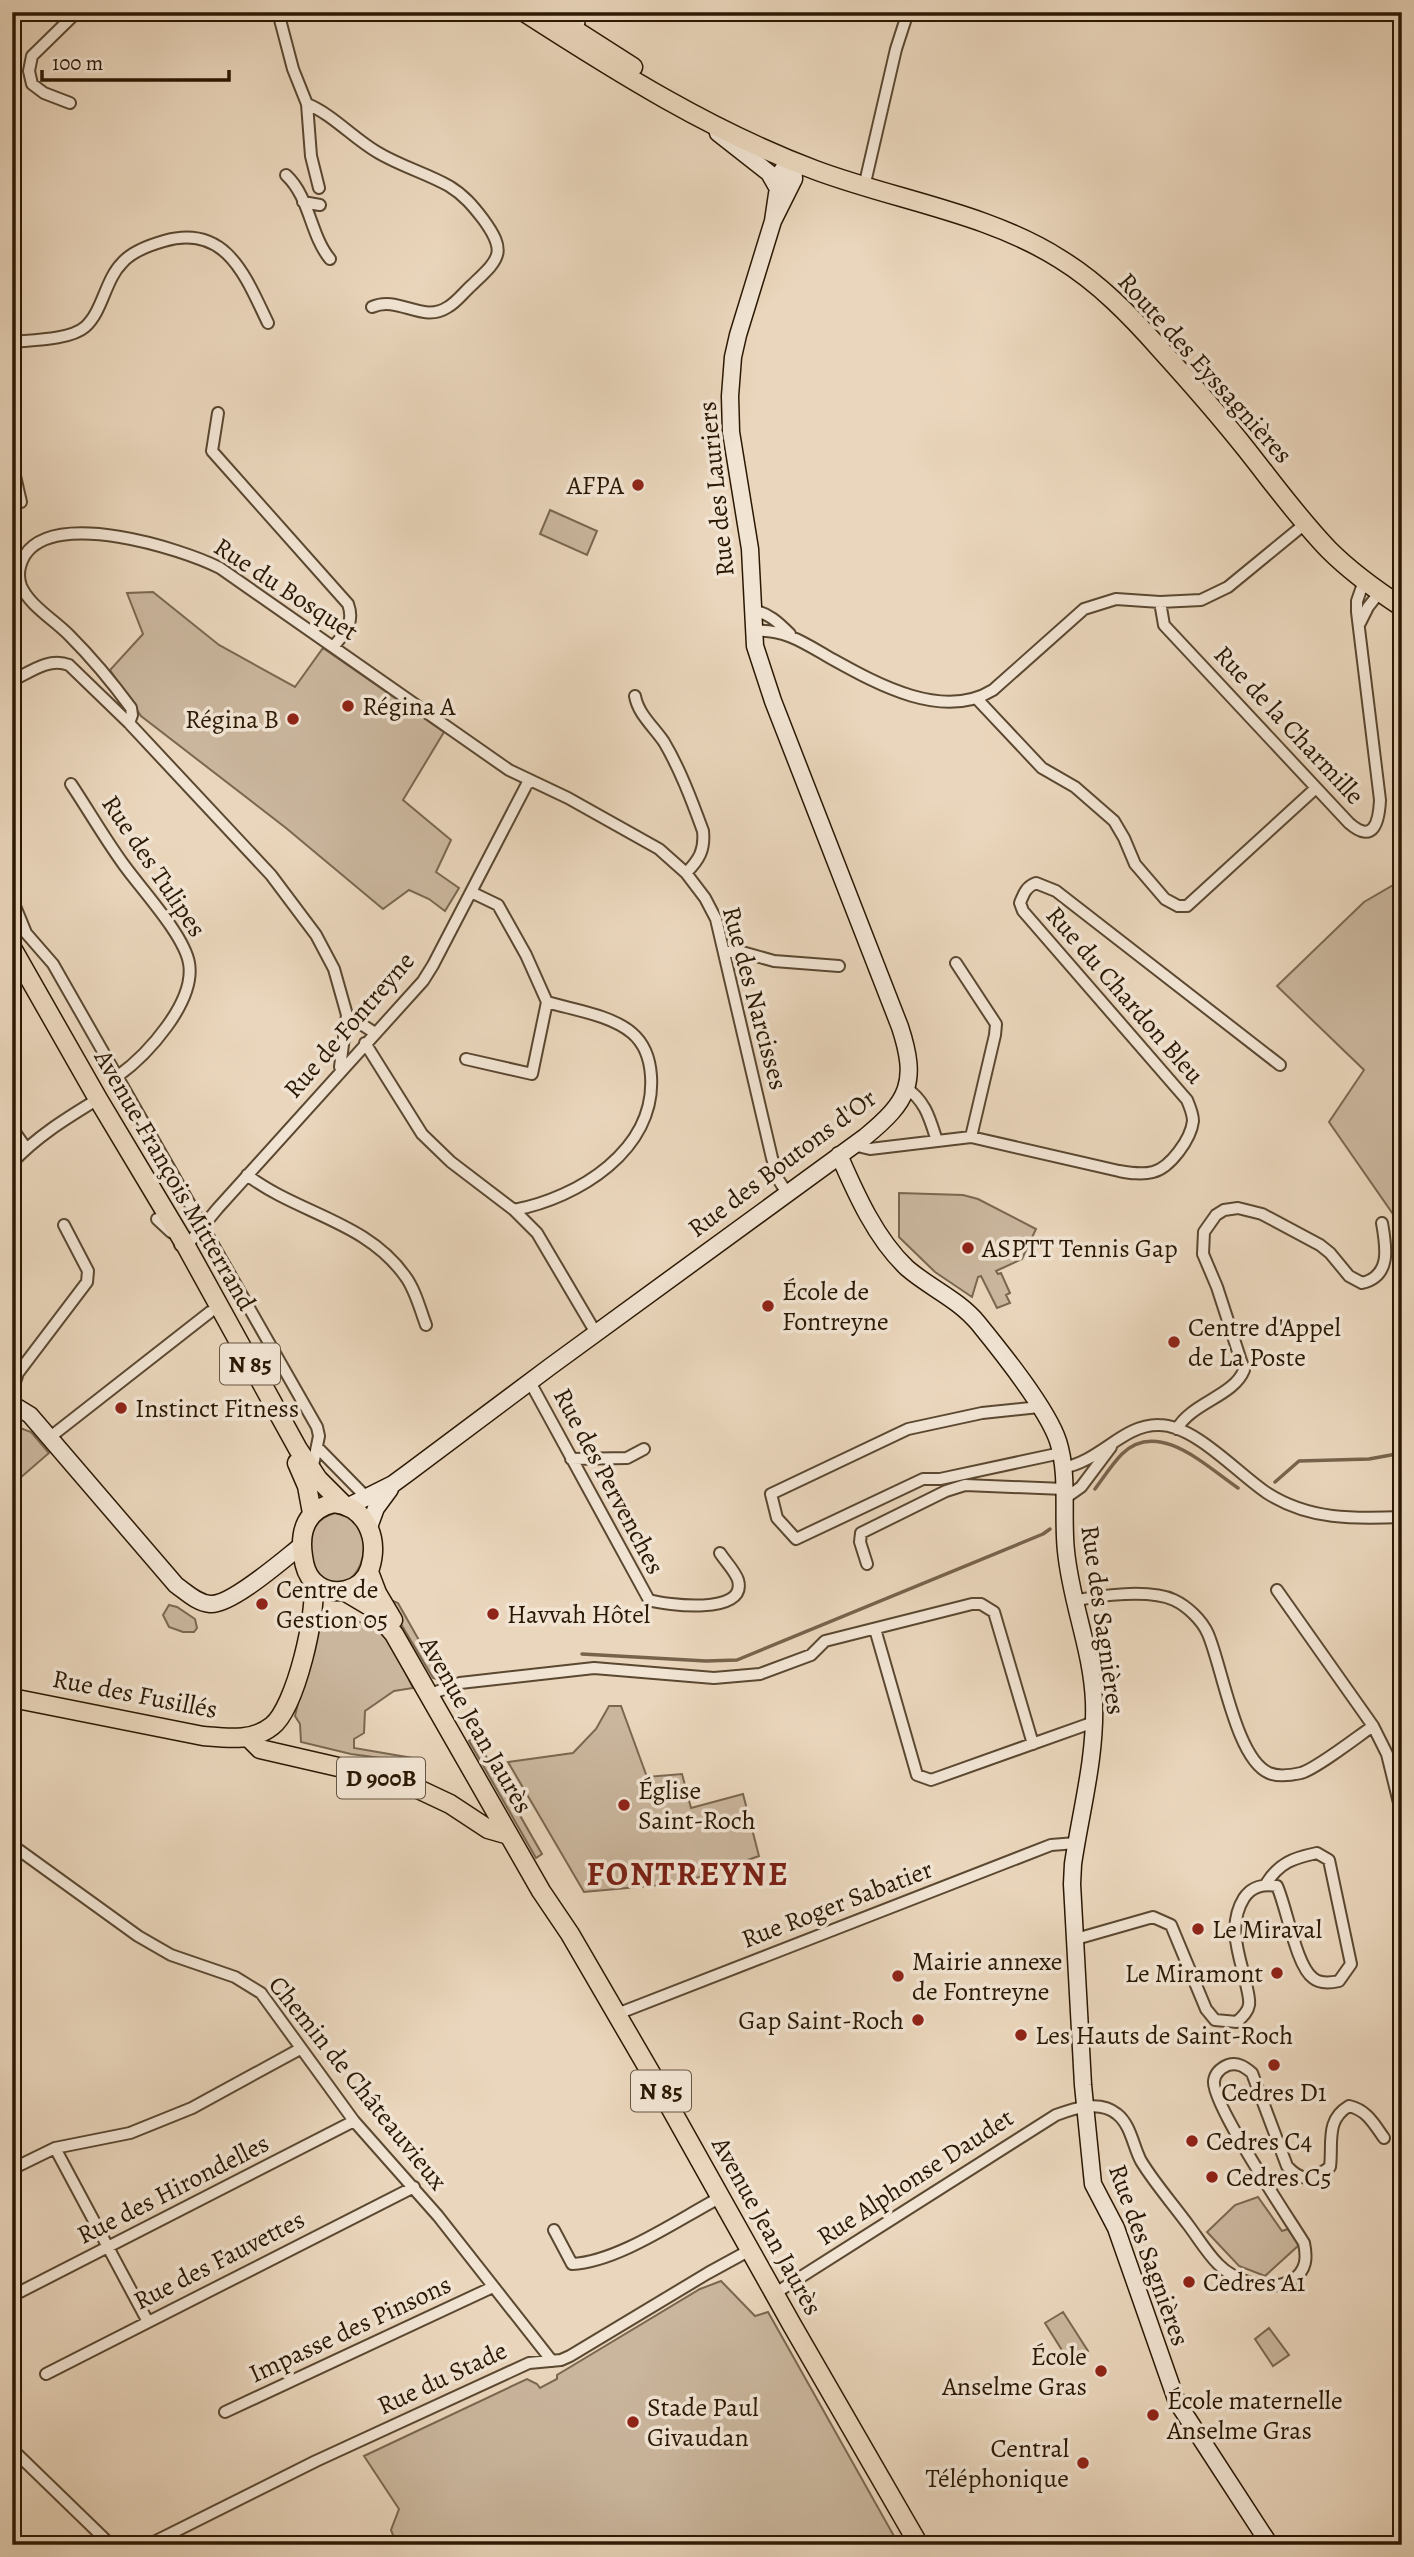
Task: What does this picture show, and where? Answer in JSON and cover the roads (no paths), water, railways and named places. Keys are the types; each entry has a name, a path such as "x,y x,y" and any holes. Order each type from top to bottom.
{"main road":[{"name":"Route des Eyssagnières","path":"524,12 585,52 698,117 742,138"},
{"name":"Route des Eyssagnières","path":"567,20 794,170 818,171 1003,230 1050,253 1083,274 1126,312 1170,360 1327,549 1364,581 1402,607"},
{"path":"698,117 759,163 774,179 777,187"},
{"path":"784,168 794,170 773,221 777,187 784,168"},
{"name":"Rue des Lauriers","path":"753,631 750,549 731,423 731,379 738,335 773,221"},
{"name":"Rue des Boutons d'Or","path":"346,1505 393,1484 839,1156 888,1117 906,1088 910,1063 900,1027 758,663 753,631"},
{"name":"Avenue François Mitterrand","path":"12,948 94,1101"},
{"name":"Avenue François Mitterrand","path":"12,965 163,1218 187,1235 312,1470 329,1492 346,1505"},
{"name":"Rue des Sagnières","path":"839,1156 879,1234 896,1256 915,1274 966,1311 1039,1407 1055,1433 1064,1494 1065,1548 1091,1674 1094,1722 1072,1884 1084,2107 1093,2184 1116,2228 1171,2389 1192,2427 1270,2545"},
{"path":"163,1218 187,1235"},
{"name":"Avenue François Mitterrand","path":"187,1235 210,1312 302,1473 312,1513"},
{"path":"12,1404 30,1415 176,1585 189,1595 212,1605 225,1601 302,1545"},
{"path":"12,1415 45,1433"},
{"name":"Rue des Boutons d'Or","path":"369,1527 376,1508 393,1484"},
{"path":"248,1737 272,1726 285,1712 310,1630 314,1600 302,1545 303,1528 312,1513 327,1505 346,1505 362,1515 369,1527 372,1556 369,1572 359,1585 342,1591 321,1612 310,1630"},
{"path":"270,1570 286,1569 310,1577 326,1589 342,1591"},
{"name":"Avenue Jean Jaurès","path":"369,1572 377,1593 509,1835 617,2014 919,2545"},
{"name":"Avenue Jean Jaurès","path":"342,1591 380,1615 394,1634 548,1887 570,1934"},
{"name":"Rue des Fusillés","path":"12,1698 203,1736 248,1737"},
{"name":"D 900B","path":"248,1737 260,1749 416,1788 450,1804 488,1829 509,1835"}],"street":[{"path":"70,103 44,93 32,84 30,71 32,56 78,12"},
{"path":"251,12 257,15 269,12"},
{"path":"278,12 293,69 307,104 311,156 319,188"},
{"path":"533,12 567,20 585,52"},
{"path":"864,187 896,49 908,12"},
{"path":"307,104 319,109 347,133 377,152 462,194 496,237 498,249 492,266 450,306 435,314 424,314 396,304 382,303 372,307"},
{"path":"286,175 293,181 321,249 330,259"},
{"path":"303,202 320,205"},
{"path":"12,342 72,335 84,328 121,263 152,244 175,238 193,237 228,253 242,269 268,323"},
{"path":"218,413 212,451 348,604 351,620 348,629 333,647"},
{"path":"12,463 21,502"},
{"path":"752,611 770,617 792,636 891,688 942,701 978,700 993,690 1084,609 1116,599 1160,603 1201,600 1214,595 1228,587 1306,523"},
{"name":"Rue du Bosquet","path":"339,1071 345,1047 347,1015 334,969 316,935 271,875 129,723 131,708 96,662 27,598 20,582 19,571 26,554 37,542 53,536 114,536 177,549 220,568 509,770 531,782"},
{"name":"Rue de la Charmille","path":"1160,603 1164,625 1316,788 1357,830 1372,830 1380,819 1380,800 1357,601 1364,581"},
{"path":"1360,623 1380,592"},
{"path":"753,631 769,630 792,636"},
{"path":"14,676 60,661 69,665 129,723"},
{"path":"635,696 636,705 674,760 703,831 705,844 697,862 686,873"},
{"path":"978,700 1042,768 1074,787 1114,821 1135,864 1165,899 1178,906 1187,906 1316,788"},
{"name":"Rue des Narcisses","path":"531,782 552,790 638,835 674,861 705,898 716,919 772,1158 778,1179 786,1193"},
{"name":"Rue de Fontreyne","path":"187,1235 218,1208 423,981 527,784 531,782"},
{"name":"Rue des Tulipes","path":"71,784 123,864 177,936 189,961 190,982 172,1021 118,1076"},
{"name":"Rue du Chardon Bleu","path":"853,1145 870,1149 971,1137 1119,1171 1142,1174 1155,1172 1166,1165 1191,1129 1191,1110 1179,1088 1023,912 1020,903 1024,893 1029,886 1036,883 1056,891 1280,1065"},
{"path":"466,1059 530,1079 547,1002 498,905 471,892"},
{"path":"12,899 26,933 53,964 118,1076 187,1235 317,1427 317,1447 312,1470"},
{"path":"724,952 742,952 774,961 839,967"},
{"path":"956,963 996,1024 996,1035 971,1137"},
{"path":"514,1210 539,1205 589,1181 615,1159 633,1138 649,1103 650,1063 643,1046 632,1032 607,1020 547,1002"},
{"path":"347,1015 375,1033"},
{"path":"365,1043 422,1134 451,1162 514,1210 537,1233 596,1333"},
{"path":"906,1088 916,1095 925,1107 937,1141"},
{"path":"12,1163 26,1147 55,1125 94,1101"},
{"path":"12,1128 26,1147"},
{"path":"247,1175 296,1203 349,1227 372,1242 407,1278 426,1325"},
{"path":"1177,1429 1180,1422 1238,1381 1244,1370 1217,1287 1203,1254 1204,1232 1216,1214 1238,1208 1262,1214 1320,1245 1337,1260 1349,1276 1362,1283 1375,1278 1386,1262 1387,1250 1382,1223"},
{"path":"12,1391 15,1371 87,1282 88,1271 64,1225"},
{"path":"45,1433 210,1312"},
{"name":"Rue des Pervenches","path":"530,1382 649,1600 712,1606 732,1598 737,1591 738,1581 720,1553"},
{"path":"1039,1407 982,1413 908,1429 771,1494 777,1518 796,1539 923,1479 940,1479 1061,1460 1090,1460 1137,1429 1160,1424 1195,1438 1267,1493 1295,1507 1331,1517 1402,1517"},
{"path":"867,1564 860,1542 861,1533 946,1491 965,1485 1064,1494 1081,1488 1113,1443"},
{"path":"317,1447 366,1498"},
{"path":"571,1459 627,1458 644,1449"},
{"path":"1277,1590 1373,1726 1387,1754 1402,1815"},
{"path":"1074,1601 1154,1593 1175,1600 1190,1611 1207,1632 1240,1736 1254,1761 1269,1773 1284,1776 1304,1773 1373,1726"},
{"path":"432,1694 450,1685 474,1681 594,1668 714,1678 760,1674 811,1655 825,1641 981,1604 994,1612 1033,1744"},
{"path":"875,1629 917,1775 931,1780 1094,1722"},
{"name":"Rue Roger Sabatier","path":"617,2014 1051,1845 1076,1843"},
{"name":"Chemin de Châteauvieux","path":"12,1845 149,1942 171,1955 241,1980 261,1993 354,2121 414,2188 552,2361"},
{"path":"1076,1939 1153,1917 1163,1920 1171,1925 1206,2009 1215,2020 1237,2022 1244,2017 1249,2006 1234,1933 1235,1920 1245,1896 1255,1887 1265,1884 1277,1886 1303,1968 1314,1980 1327,1983 1339,1981 1351,1964 1329,1860 1317,1853 1287,1860 1274,1871 1265,1884"},
{"path":"12,2169 55,2148 130,2133 192,2108 300,2049"},
{"path":"1084,2107 1105,2107 1119,2115 1147,2170 1219,2265 1234,2276 1268,2286 1293,2280 1304,2269 1304,2242 1245,2149 1217,2097 1214,2083 1217,2072 1230,2064 1243,2065 1252,2073 1287,2166 1296,2176 1309,2179 1330,2167 1332,2125 1338,2112 1349,2106 1358,2108 1369,2116 1384,2138"},
{"name":"Rue Alphonse Daudet","path":"775,2294 1056,2115 1084,2107"},
{"name":"Rue des Hirondelles","path":"12,2296 354,2121"},
{"path":"55,2148 148,2322"},
{"name":"Rue des Fauvettes","path":"46,2374 414,2188"},
{"path":"554,2230 572,2264 591,2263 627,2248 721,2197"},
{"name":"Rue du Stade","path":"148,2545 316,2461 529,2363 570,2356 750,2250"},
{"name":"Impasse des Pinsons","path":"225,2412 493,2287"},
{"path":"12,2449 111,2545"}],"waterway":[{"path":"1095,1489 1122,1454 1136,1444 1151,1441 1166,1443 1182,1450 1238,1488"},
{"path":"1275,1482 1299,1461 1369,1459 1402,1453"},
{"path":"582,1654 706,1661 737,1660 1050,1529"}],"place":[{"name":"AFPA","path":"638,485"},
{"name":"Régina A","path":"348,706"},
{"name":"Régina B","path":"293,719"},
{"name":"ASPTT Tennis Gap","path":"968,1248"},
{"name":"École de Fontreyne","path":"768,1306"},
{"name":"Centre d'Appel de La Poste","path":"1174,1342"},
{"name":"Instinct Fitness","path":"121,1408"},
{"name":"Centre de Gestion 05","path":"262,1604"},
{"name":"Havvah Hôtel","path":"493,1614"},
{"name":"Église Saint-Roch","path":"624,1805"},
{"name":"Le Miraval","path":"1198,1929"},
{"name":"Le Miramont","path":"1277,1973"},
{"name":"Mairie annexe de Fontreyne","path":"898,1976"},
{"name":"Gap Saint-Roch","path":"918,2020"},
{"name":"Les Hauts de Saint-Roch","path":"1021,2035"},
{"name":"Cedres D1","path":"1274,2065"},
{"name":"Cedres C4","path":"1192,2141"},
{"name":"Cedres C5","path":"1212,2177"},
{"name":"Cedres A1","path":"1189,2282"},
{"name":"École Anselme Gras","path":"1101,2371"},
{"name":"École maternelle Anselme Gras","path":"1153,2415"},
{"name":"Stade Paul Givaudan","path":"633,2422"},
{"name":"Central Téléphonique","path":"1083,2463"}],"district":[{"name":"FONTREYNE","path":"688,1873"}]}
